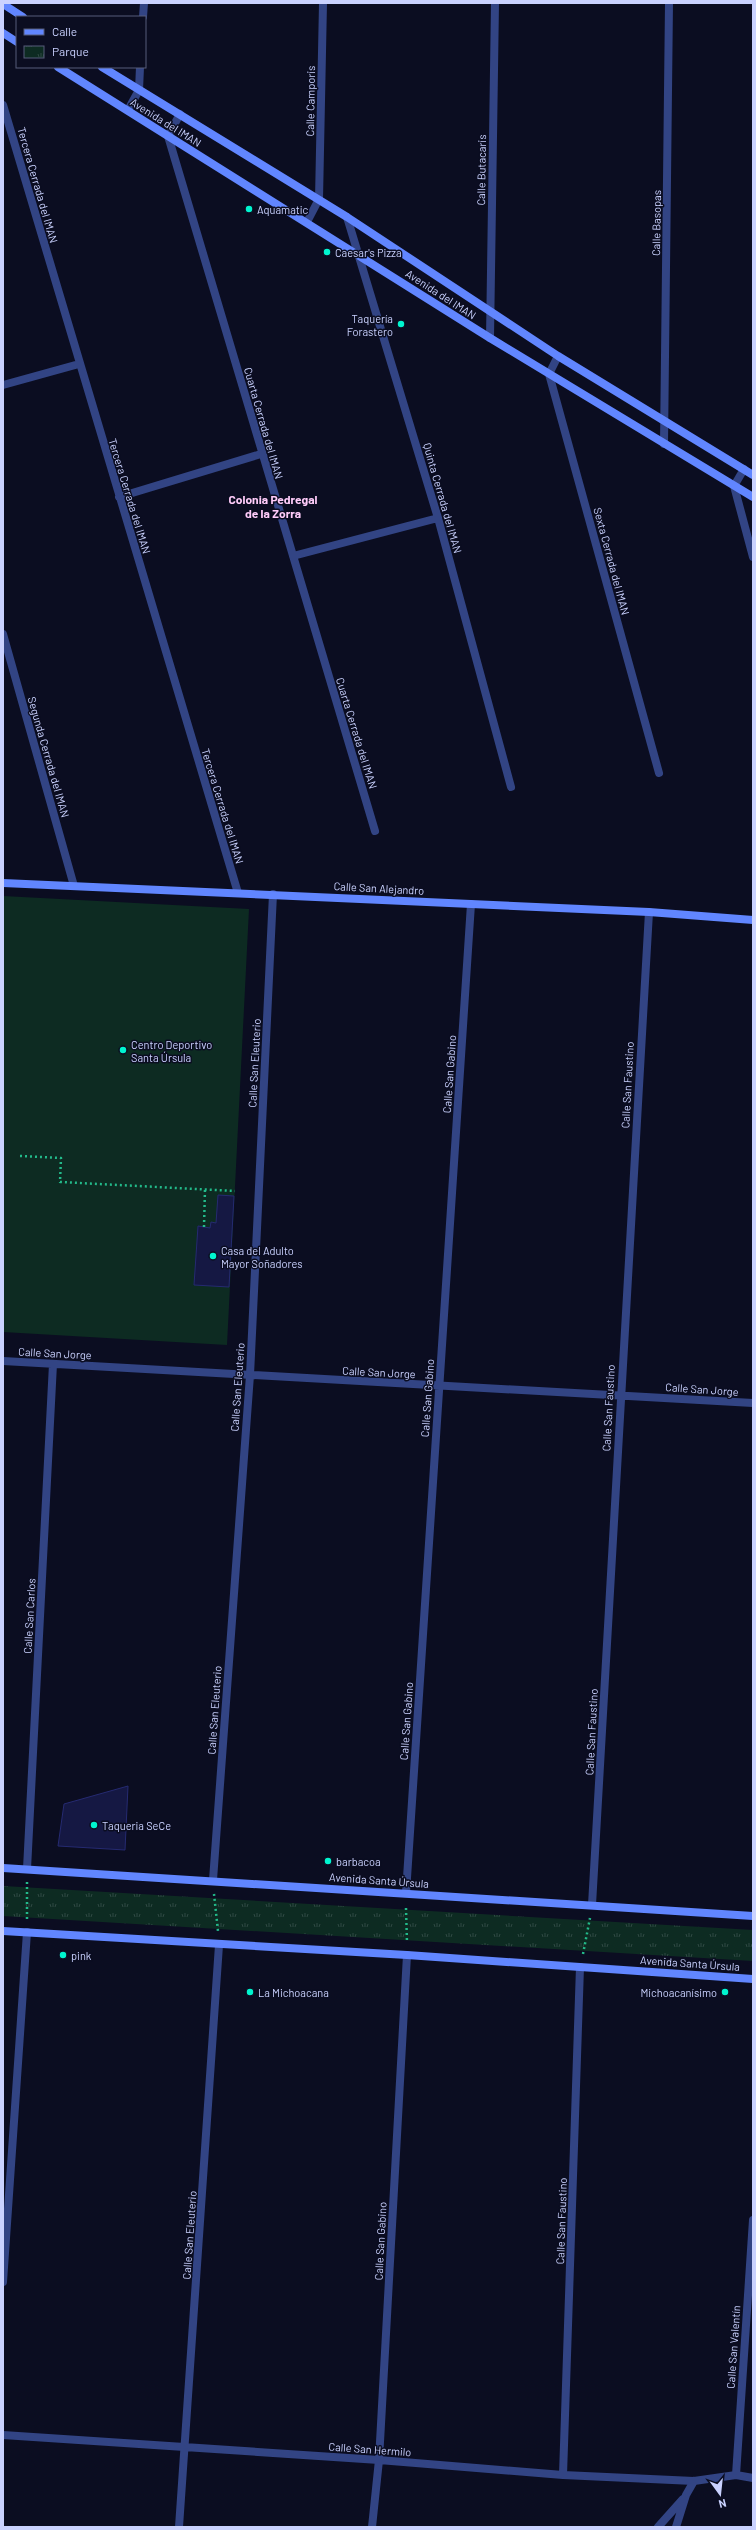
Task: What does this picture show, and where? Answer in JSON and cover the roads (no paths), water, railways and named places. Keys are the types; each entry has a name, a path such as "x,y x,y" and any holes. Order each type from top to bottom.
{"street":[{"path":"143,16 144,3"},
{"name":"Calle Camporis","path":"319,199 323,3"},
{"name":"Calle Butacaris","path":"490,338 495,3"},
{"name":"Calle Basopas","path":"664,444 669,3"},
{"path":"3,4 21,16"},
{"path":"3,33 16,41"},
{"name":"Avenida del IMAN","path":"60,68 490,338 753,497"},
{"name":"Avenida del IMAN","path":"104,68 319,199 558,356 753,475"},
{"path":"128,110 139,90 140,68"},
{"name":"Tercera Cerrada del IMAN","path":"3,105 238,893"},
{"path":"168,136 180,114"},
{"name":"Cuarta Cerrada del IMAN","path":"168,136 261,454 375,831"},
{"path":"307,222 319,199"},
{"name":"Quinta Cerrada del IMAN","path":"347,217 438,518 511,787"},
{"path":"549,374 558,356"},
{"path":"3,385 79,364"},
{"name":"Sexta Cerrada del IMAN","path":"549,374 659,773"},
{"path":"119,497 261,454"},
{"path":"744,469 734,486 752,554"},
{"path":"293,556 438,518"},
{"name":"Segunda Cerrada del IMAN","path":"3,634 74,886"},
{"name":"Calle San Alejandro","path":"3,883 649,912 753,920"},
{"name":"Calle San Eleuterio","path":"213,1880 250,1375 274,894"},
{"name":"Calle San Gabino","path":"406,1893 471,904"},
{"name":"Calle San Faustino","path":"592,1905 620,1395 649,912"},
{"name":"Calle San Jorge","path":"3,1361 753,1403"},
{"name":"Calle San Carlos","path":"26,1869 53,1364"},
{"name":"Avenida Santa Úrsula","path":"3,1868 213,1880 753,1916"},
{"name":"Avenida Santa Úrsula","path":"3,1931 407,1955 753,1979"},
{"path":"3,2282 27,1932"},
{"name":"Calle San Eleuterio","path":"179,2527 219,1945"},
{"name":"Calle San Gabino","path":"372,2527 379,2460 407,1955"},
{"name":"Calle San Faustino","path":"563,2475 580,1967"},
{"name":"Calle San Valentín","path":"736,2475 753,2220"},
{"name":"Calle San Hermilo","path":"3,2435 379,2460 563,2475 694,2481 736,2475 753,2478"},
{"path":"658,2527 686,2495 694,2481"},
{"path":"676,2527 686,2495"}],"place":[{"name":"Aquamatic","path":"249,209"},
{"name":"Caesar's Pizza","path":"327,252"},
{"name":"Taquería Forastero","path":"401,324"},
{"name":"Centro Deportivo Santa Úrsula","path":"123,1050"},
{"name":"Casa del Adulto Mayor Soñadores","path":"213,1256"},
{"name":"Taqueria SeCe","path":"94,1825"},
{"name":"barbacoa","path":"328,1861"},
{"name":"pink","path":"63,1955"},
{"name":"La Michoacana","path":"250,1992"},
{"name":"Michoacanísimo","path":"725,1992"}],"district":[{"name":"Colonia Pedregal de la Zorra","path":"273,506"}]}
